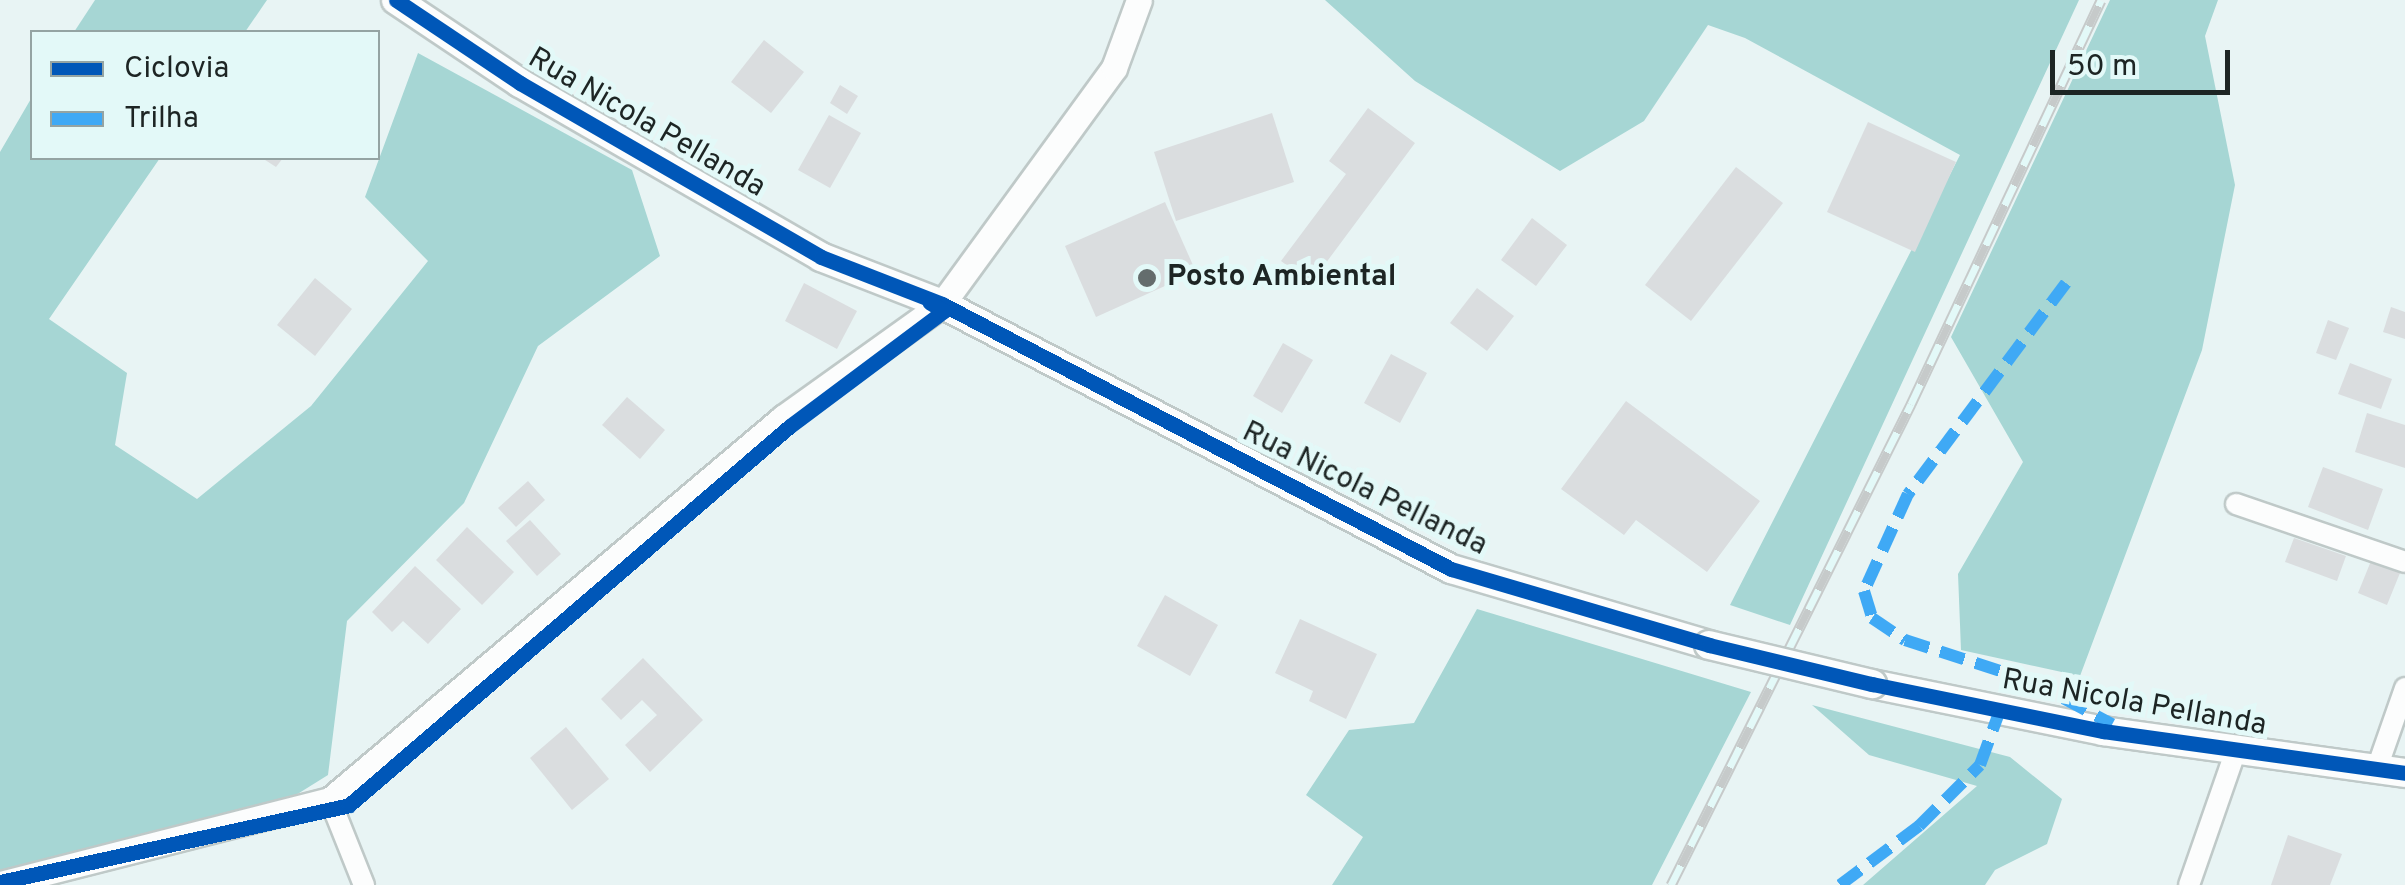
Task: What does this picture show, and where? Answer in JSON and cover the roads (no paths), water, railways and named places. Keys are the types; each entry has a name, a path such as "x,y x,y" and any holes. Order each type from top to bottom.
{"main road":[{"name":"Rua Nicola Pellanda","path":"396,0 520,83 821,257 942,304 1452,570 1709,645 1872,684 2236,750 2405,773"}],"street":[{"path":"0,884 330,800 783,418 942,304 1114,68 1139,0"},
{"path":"2236,504 2405,562"},
{"path":"2376,771 2405,688"},
{"path":"2189,885 2236,750"},
{"path":"330,800 364,885"}],"railway":[{"path":"1671,885 1911,404 2101,0"}],"place":[{"name":"Posto Ambiental","path":"1147,278"}]}
